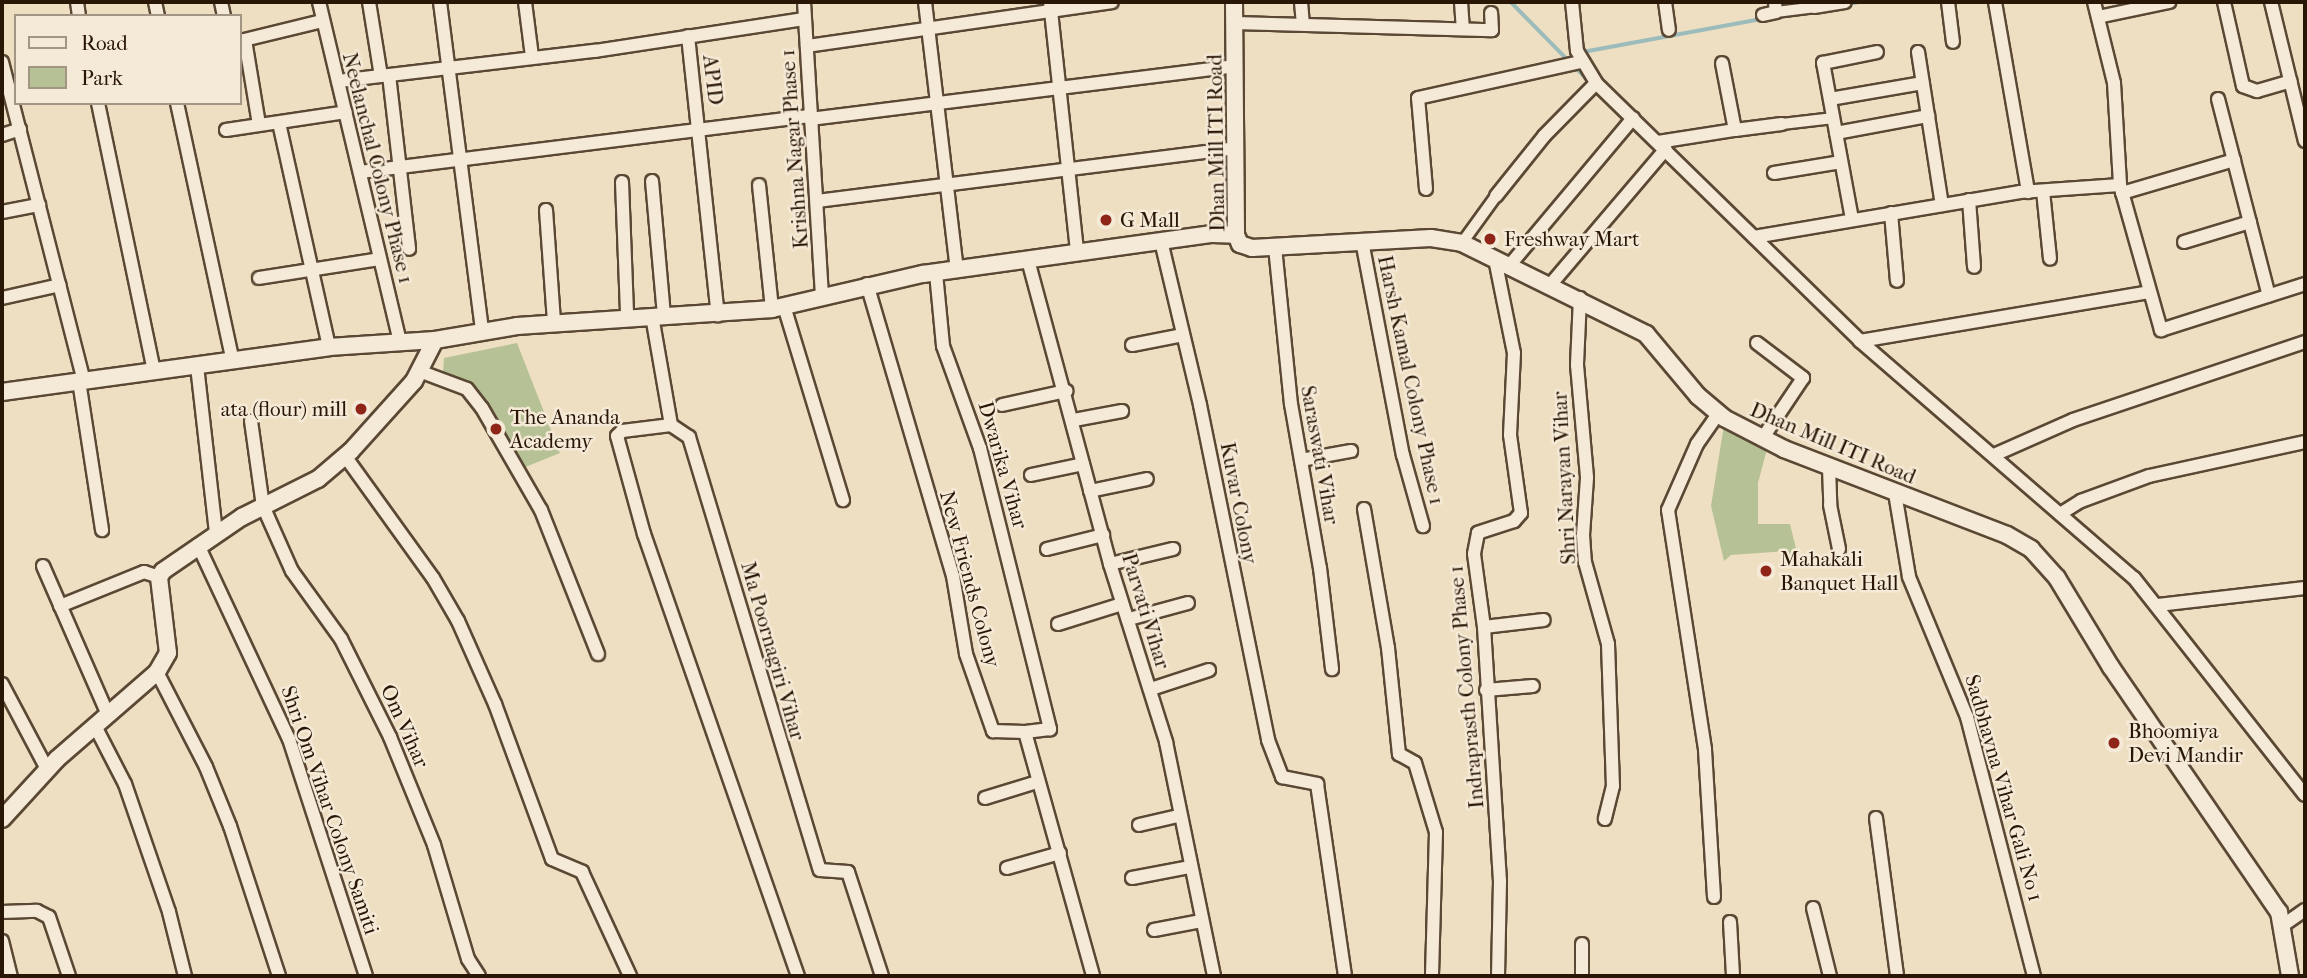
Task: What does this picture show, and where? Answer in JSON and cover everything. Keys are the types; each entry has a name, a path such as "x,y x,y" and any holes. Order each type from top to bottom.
{"street":[{"name":"Neelanchal Colony Phase 1","path":"319,2 400,342"},
{"path":"369,2 385,76 409,249"},
{"path":"440,2 482,331"},
{"path":"525,2 531,57"},
{"name":"Krishna Nagar Phase 1","path":"804,2 822,295"},
{"path":"925,2 957,271"},
{"path":"807,46 1050,7 1112,2"},
{"name":"Dhan Mill ITI Road","path":"1234,2 1236,235 1240,244 1252,248 1431,238 1462,243 1580,298 1646,334 1717,415 1762,439 1829,467 2007,535 2049,567 2111,667 2272,900 2282,926 2290,976"},
{"path":"1301,2 1303,23"},
{"path":"1461,2 1463,28"},
{"path":"1572,2 1575,63 1594,85 1860,341 2134,578 2301,781 2305,795"},
{"path":"1665,2 1670,30"},
{"path":"1771,10 1845,2"},
{"path":"1948,2 1953,42"},
{"path":"1995,2 2028,192"},
{"path":"2094,2 2114,83 2121,189 2161,330 2305,284"},
{"path":"2098,17 2169,2"},
{"path":"2224,2 2243,86 2256,91 2296,85"},
{"path":"2271,2 2296,85 2305,141"},
{"path":"1050,7 1070,168 1077,253"},
{"path":"1235,23 1492,30 1491,13"},
{"path":"338,81 806,19"},
{"path":"259,125 242,41 322,21"},
{"name":"APID","path":"688,36 718,316"},
{"path":"1852,219 1823,63 1877,52"},
{"path":"1918,52 1942,205"},
{"path":"2,62 61,285 82,381 102,530"},
{"path":"1722,62 1735,130"},
{"path":"1426,189 1418,97 1575,63"},
{"path":"360,172 700,129 937,105 1236,66"},
{"path":"1830,99 1923,83"},
{"path":"1462,243 1544,136 1594,85"},
{"path":"2218,99 2269,296"},
{"path":"98,105 154,372"},
{"path":"177,105 233,361"},
{"path":"226,130 346,112"},
{"path":"1836,133 1928,116"},
{"path":"1551,284 1662,149 1735,130 1834,118"},
{"path":"1502,262 1631,119"},
{"path":"279,123 330,347"},
{"path":"2,135 20,129"},
{"path":"817,201 1236,148"},
{"path":"1754,237 2028,192 2121,189 2234,160"},
{"path":"1774,173 1842,162"},
{"path":"652,181 658,315 671,425 622,431 617,436 653,558 798,976"},
{"path":"622,182 626,316"},
{"path":"759,185 778,308 843,500"},
{"path":"2043,191 2050,259"},
{"path":"1969,200 1974,267"},
{"path":"2,212 39,205"},
{"path":"546,211 554,322"},
{"path":"1891,214 1897,281"},
{"path":"2184,242 2250,222"},
{"path":"2,392 330,347 435,341 482,331 554,322 626,316 718,316 778,308 867,284 936,273 1161,240 1236,235"},
{"name":"Kuvar Colony","path":"1161,240 1278,773 1317,784 1345,976"},
{"name":"Harsh Kamal Colony Phase 1","path":"1362,241 1403,455 1423,526"},
{"name":"Saraswati Vihar","path":"1275,247 1290,404 1332,669"},
{"path":"260,278 380,258"},
{"name":"Parvati Vihar","path":"1028,260 1074,420 1110,564 1166,742 1178,816 1214,976"},
{"name":"Indraprasth Colony Phase 1","path":"1498,976 1500,881 1484,627 1474,554 1478,533 1514,521 1521,513 1510,435 1514,353 1502,262"},
{"name":"Dwarika Vihar","path":"936,273 943,346 980,448 1032,668 1050,729 1025,732"},
{"name":"New Friends Colony","path":"867,284 953,576 966,654 993,731 1025,732"},
{"path":"2,298 61,285"},
{"path":"1860,341 2149,292"},
{"name":"Shri Narayan Vihar","path":"1580,298 1577,365 1587,478 1585,562 1608,644 1613,786 1605,819"},
{"path":"1132,345 1183,335"},
{"path":"159,577 216,532 318,479 345,456 419,371 435,341"},
{"path":"1994,455 2073,420 2305,342"},
{"path":"1757,343 1803,377 1762,439"},
{"path":"197,366 216,532"},
{"path":"419,371 467,389 482,408 541,510 598,654"},
{"path":"1002,405 1066,391"},
{"path":"1074,420 1122,411"},
{"path":"1714,897 1705,749 1668,510 1697,444 1717,415"},
{"name":"Om Vihar","path":"251,421 263,506 292,570 341,639 390,737 430,833 468,959 479,976"},
{"name":"Ma Poornagiri Vihar","path":"671,425 689,437 820,870 848,872 882,976"},
{"path":"2060,514 2081,501 2149,476 2305,442"},
{"path":"1301,460 1351,451"},
{"path":"345,456 433,578 458,621 495,704 552,859 582,872 630,976"},
{"path":"1031,475 1083,464"},
{"path":"1829,467 1830,505 1839,548"},
{"path":"1090,491 1147,480"},
{"name":"Sadbhavna Vihar Gali No 1","path":"1895,493 1909,577 1967,717 2034,976"},
{"path":"1364,509 1388,648 1399,754 1415,763 1436,832 1432,976"},
{"path":"1047,549 1103,536"},
{"name":"Shri Om Vihar Colony Samiti","path":"198,545 289,739 366,976"},
{"path":"1110,564 1173,549"},
{"path":"43,566 108,715"},
{"path":"60,606 144,572 159,577"},
{"path":"2,819 47,769 157,673 167,653 168,637 159,577"},
{"path":"2158,605 2305,588"},
{"path":"1129,620 1188,603"},
{"path":"1059,624 1122,604"},
{"path":"1484,627 1544,620"},
{"path":"1151,689 1209,670"},
{"path":"157,673 226,814 279,976"},
{"path":"2,684 47,769"},
{"path":"1486,690 1533,686"},
{"path":"95,726 125,784 169,912 185,976"},
{"path":"1025,732 1093,976"},
{"path":"985,798 1037,782"},
{"path":"1139,824 1178,816"},
{"path":"1876,818 1897,976"},
{"path":"1007,868 1060,853"},
{"path":"1132,878 1189,867"},
{"path":"1813,908 1830,976"},
{"path":"2282,926 2305,910"},
{"path":"2,914 37,911 49,917 69,976"},
{"path":"1154,930 1201,921"},
{"path":"1730,922 1733,976"},
{"path":"2,941 11,976"},
{"path":"1582,944 1582,976"}],"green space":[{"path":"517,343 560,453 518,470 482,397 471,386 443,372 444,358"},
{"path":"1724,425 1767,449 1758,483 1758,524 1790,524 1798,557 1789,559 1786,551 1731,555 1724,561 1711,506"}],"waterway":[{"path":"1511,2 1570,62"},
{"path":"1846,4 1861,2"},
{"path":"1583,52 1761,19"},
{"path":"1575,67 1587,79"},
{"path":"1880,366 1919,400"}],"place":[{"name":"G Mall","path":"1106,220"},
{"name":"Freshway Mart","path":"1490,239"},
{"name":"ata (flour) mill","path":"361,409"},
{"name":"The Ananda Academy","path":"496,429"},
{"name":"Mahakali Banquet Hall","path":"1766,571"},
{"name":"Bhoomiya Devi Mandir","path":"2114,743"}]}
